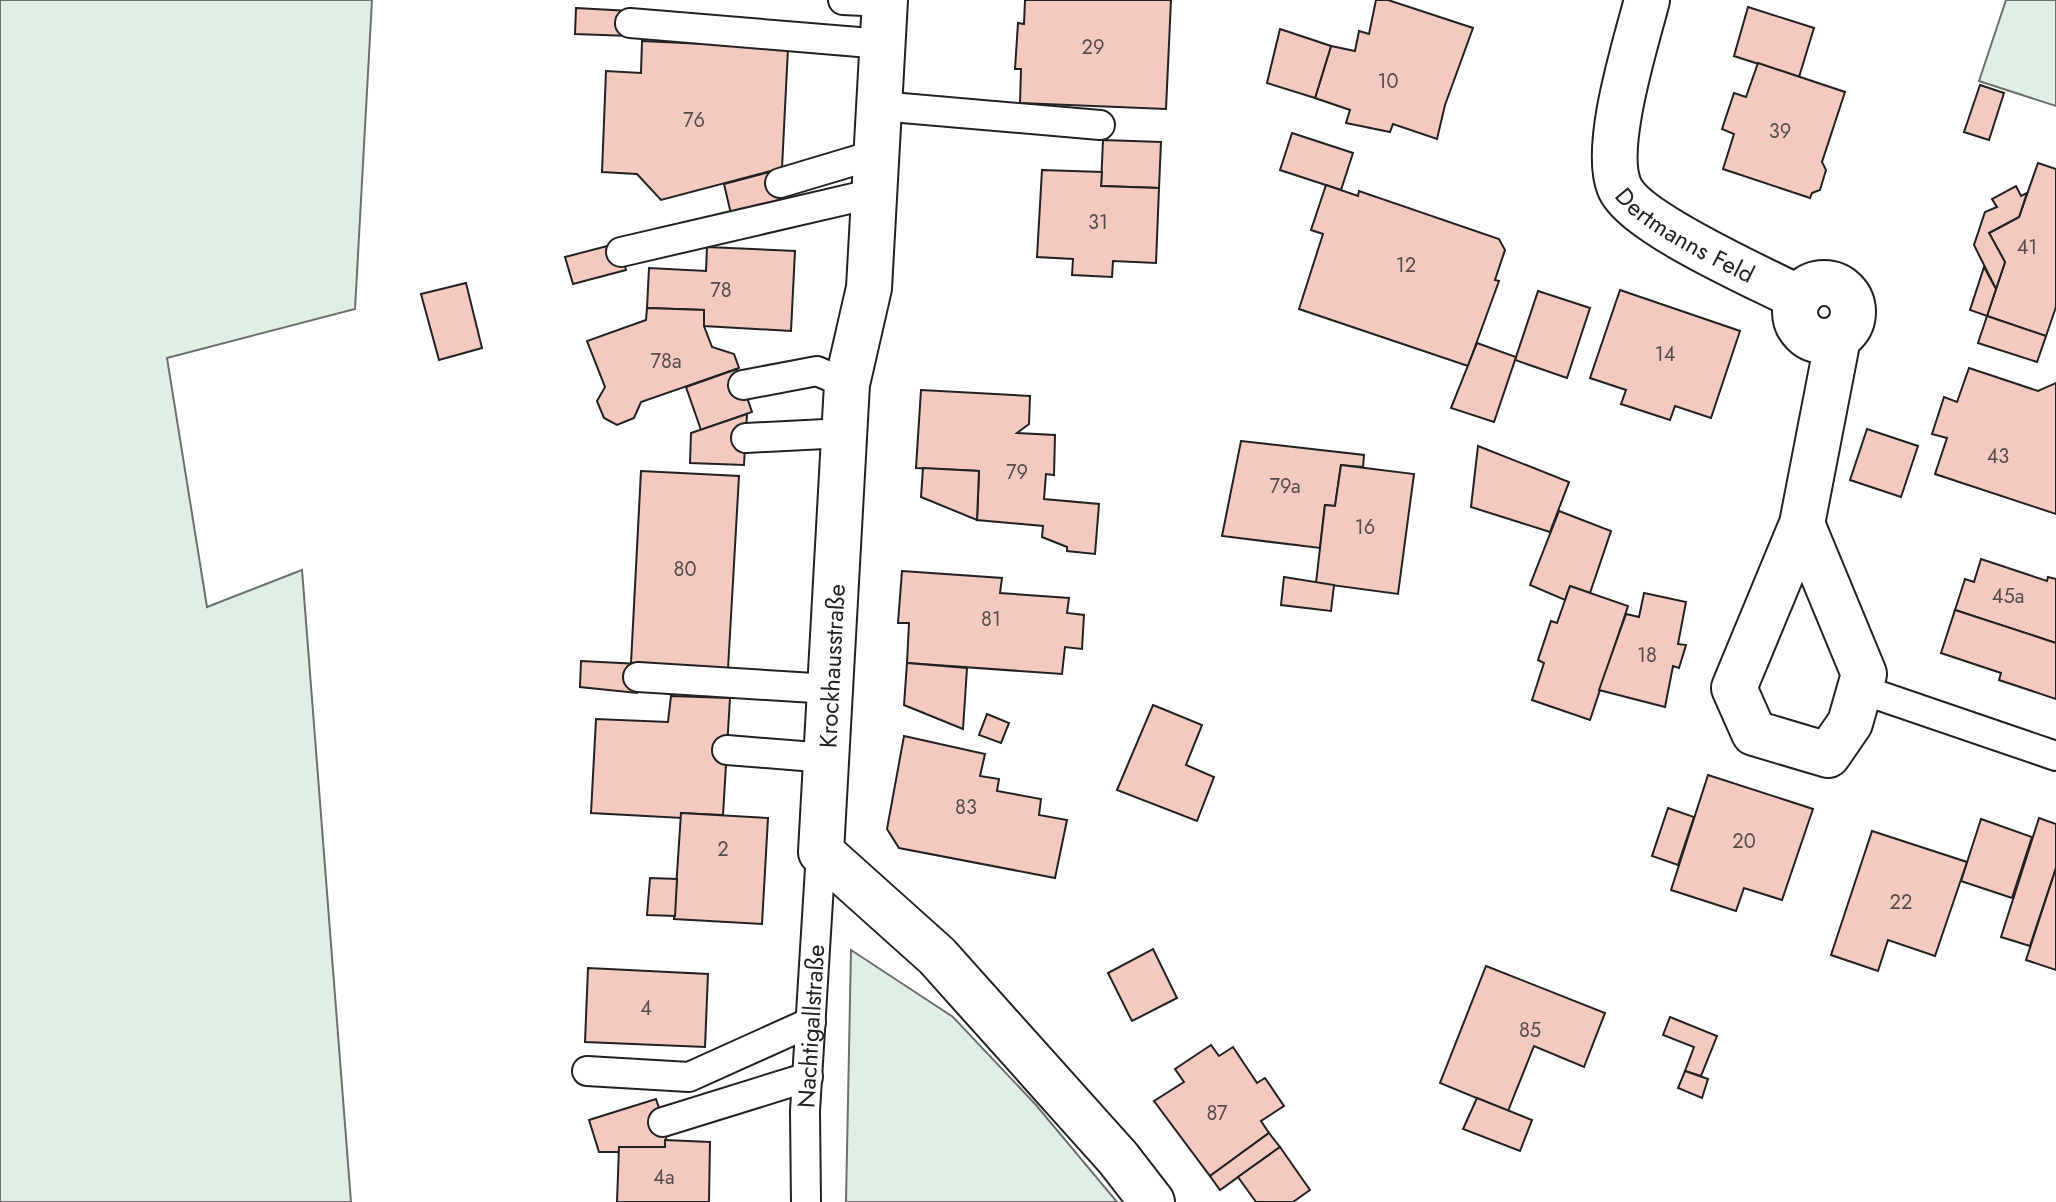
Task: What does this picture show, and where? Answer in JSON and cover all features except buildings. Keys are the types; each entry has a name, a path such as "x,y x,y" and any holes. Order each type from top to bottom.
{"street":[{"name":"Dertmanns Feld","path":"1647,0 1616,127 1619,186 1646,218 1799,298 1817,283 1830,284 1848,296 1852,320 1838,338 1802,524 1734,688 1754,733 1828,755 1850,723 1864,674 1802,524"},
{"name":"Krockhausstraße","path":"821,852 847,384 869,288 879,106 874,12"},
{"path":"821,852 937,956 1118,1158 1152,1202"}],"lane":[{"path":"630,23 874,12"},
{"path":"879,106 1100,125"},
{"path":"780,183 876,174"},
{"path":"621,252 876,174"},
{"path":"743,385 817,371 847,384"},
{"path":"746,438 844,433"},
{"path":"638,677 830,689"},
{"path":"1860,689 2056,756"},
{"path":"727,750 827,758"},
{"name":"Nachtigallstraße","path":"806,1202 808,1077 821,852"},
{"path":"587,1071 689,1077 811,1022"},
{"path":"663,1122 808,1077"}],"green space":[{"path":"0,0 372,0 355,309 167,358 207,607 302,570 351,1202 0,1202"},
{"path":"2006,0 2056,0 2056,106 1979,81"},
{"path":"851,950 953,1017 1036,1105 1117,1202 846,1202"}]}
